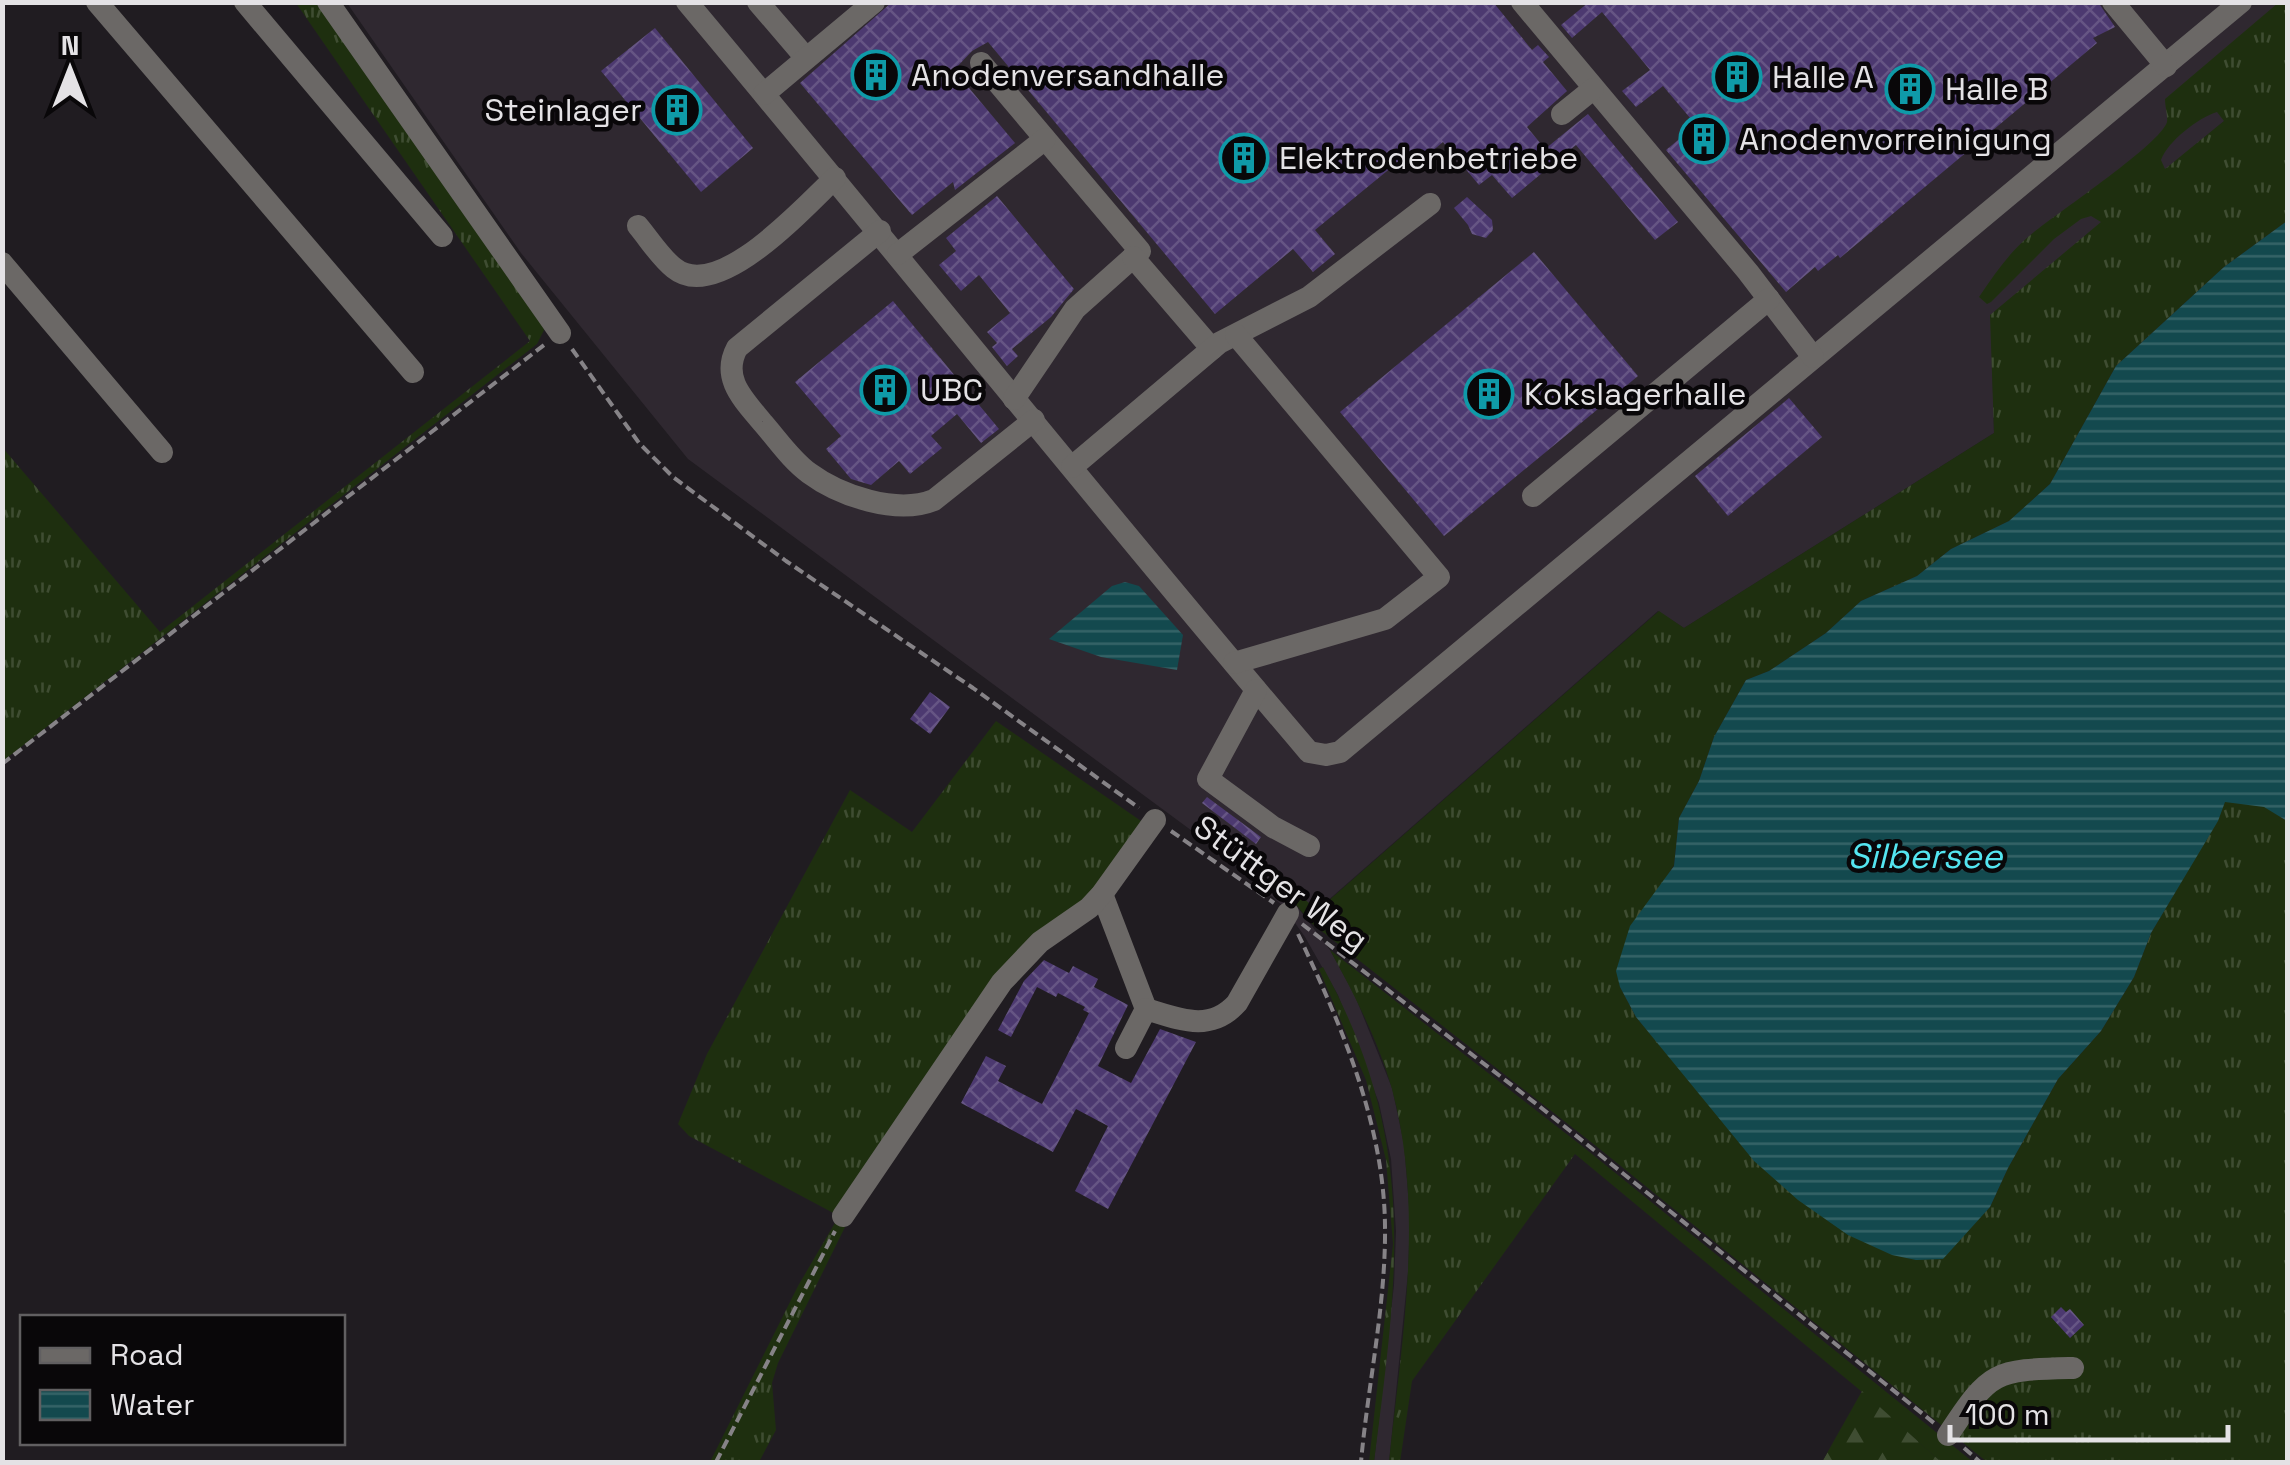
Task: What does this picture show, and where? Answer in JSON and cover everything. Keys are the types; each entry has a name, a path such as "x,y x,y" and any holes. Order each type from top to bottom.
{"lane":[{"path":"97,2 413,372"},
{"path":"245,2 442,236"},
{"path":"328,2 562,336"},
{"path":"687,2 1256,690 1309,752 1326,755 1340,752 2241,2"},
{"path":"758,2 806,58"},
{"path":"764,94 874,2"},
{"path":"1522,2 1768,298 1813,358"},
{"path":"2112,2 2166,66"},
{"path":"981,63 1140,251 1075,309 1014,398"},
{"path":"1562,114 1594,89"},
{"path":"898,254 1045,139"},
{"path":"638,226 676,271 700,275 746,260 836,178"},
{"path":"1072,467 1212,349 1309,297 1430,204"},
{"path":"880,231 736,348 730,369 740,396 809,473 852,494 895,505 926,504 948,492 1034,420"},
{"path":"1133,257 1212,349"},
{"path":"2,262 162,452"},
{"path":"1533,496 1768,298"},
{"path":"1234,663 1385,619 1439,576 1236,334"},
{"path":"1256,690 1208,779 1273,826 1310,846"},
{"path":"842,1216 1002,982 1040,942 1089,908 1156,820"},
{"path":"1102,894 1146,1009 1126,1048"},
{"path":"1146,1009 1184,1021 1206,1022 1226,1016 1237,1004 1288,913"},
{"path":"1948,1435 1974,1395 1989,1380 2016,1372 2074,1368"}],"path":[{"path":"2,764 562,336"},
{"name":"Stüttger Weg","path":"562,336 639,443 673,477 786,561 973,688 1288,913 1539,1106 1980,1462"},
{"path":"1288,913 1337,1025 1375,1135 1379,1160 1385,1226 1361,1462"},
{"path":"716,1462 842,1216"}],"shaded area":[{"path":"2287,2 2288,68 1991,315 1994,433 1684,628 1658,611 1317,910 1274,876 1330,950 1355,996 1392,1088 1404,1144 1410,1218 1408,1272 1389,1462 1374,1462 1394,1285 1396,1231 1391,1159 1379,1103 1338,995 1283,906 1203,839 688,459 521,253 347,3"}],"green space":[{"path":"296,3 324,3 541,315 544,330 537,344 3,761 2,447 160,632 530,341"},
{"path":"2278,3 2287,3 2287,221 2224,267 2116,366 2050,484 2009,521 1951,549 1917,576 1861,601 1826,633 1769,671 1746,680 1714,737 1699,781 1679,818 1674,865 1661,886 1620,987 1636,1017 1687,1077 1966,1231 1990,1207 2058,1079 2101,1031 2134,977 2151,933 2225,801 2264,806 2287,821 2287,1462 1987,1462 1596,1146 1310,922 1271,873 1318,910 1659,611 1684,628 1994,433 1990,315 2101,222 2091,216 2081,219 2054,239 1991,302 1987,304 1979,297 2021,244 2160,133 2167,122 2165,99","holes":["2217,112 2224,121 2165,169 2161,160 2184,131"]},
{"path":"996,721 1144,823 1086,901 1037,936 848,1221 778,1363 772,1383 776,1430 759,1462 710,1462 798,1286 839,1216 689,1136 678,1124 707,1054 850,790 912,832"},
{"path":"1330,950 1582,1146 1973,1462 1941,1462 1575,1154 1412,1381 1400,1462 1389,1462 1408,1275 1409,1228 1402,1135 1386,1071 1365,1018"},
{"path":"1323,967 1354,1031 1375,1092 1388,1151 1394,1210 1394,1269 1374,1462 1369,1462 1393,1244 1386,1160 1366,1080 1319,969"},
{"path":"1862,1391 1941,1462 1822,1462"}],"water":[{"name":"Silbersee","path":"2287,221 2287,821 2264,807 2225,802 2218,821 2151,933 2134,977 2101,1031 2058,1079 1990,1207 1943,1259 1916,1260 1892,1255 1848,1235 1798,1200 1754,1161 1636,1017 1616,971 1630,926 1674,866 1679,818 1699,781 1714,737 1746,680 1769,671 1826,633 1861,601 1917,576 1951,549 2009,521 2050,484 2116,366 2224,267"},
{"path":"1125,582 1139,586 1183,635 1177,670 1101,657 1049,639 1112,586"}],"building":[{"name":"Elektrodenbetriebe","path":"892,2 1493,2 1532,50 1538,45 1549,57 1543,62 1567,91 1527,127 1545,149 1588,114 1678,222 1655,240 1576,145 1512,198 1492,175 1479,185 1443,142 1418,163 1409,153 1315,230 1335,254 1313,272 1293,249 1215,314 988,42 972,51 954,70 1015,143 955,190 953,182 912,215 800,83"},
{"path":"1589,2 2098,2 2115,27 2093,38 2097,43 1840,258 1838,255 1818,271 1815,267 1786,292 1666,150 1696,125 1663,86 1636,107 1622,91 1650,70 1602,12 1572,38 1561,25"},
{"name":"Steinlager","path":"655,28 753,148 701,192 601,71"},
{"path":"997,196 1074,289 1051,317 1012,349 1018,356 1007,366 992,347 997,343 987,332 1010,313 979,275 961,291 939,265 956,251 946,238"},
{"path":"1467,197 1492,220 1493,230 1486,238 1472,234 1454,208"},
{"name":"Kokslagerhalle","path":"1534,252 1638,376 1444,536 1340,412"},
{"name":"UBC","path":"893,301 999,429 981,443 957,414 931,436 942,448 910,474 899,461 871,485 851,479 826,449 841,436 795,382"},
{"path":"1789,398 1822,437 1728,516 1695,476"},
{"path":"930,692 950,707 930,734 910,719"},
{"path":"1207,797 1261,837 1256,844 1202,803"},
{"path":"1044,960 1069,973 1073,966 1098,979 1094,987 1128,1005 1098,1066 1131,1083 1160,1029 1196,1042 1108,1209 1075,1191 1108,1126 1076,1109 1053,1152 961,1103 986,1056 1006,1066 998,1081 1042,1104 1089,1013 1058,993 1056,997 1037,987 1011,1037 998,1030 1024,981"},
{"path":"2061,1307 2066,1312 2070,1309 2084,1325 2070,1338 2051,1317"}],"place":[{"name":"Anodenversandhalle","path":"876,75"},
{"name":"Halle A","path":"1737,77"},
{"name":"Halle B","path":"1910,89"},
{"name":"Steinlager","path":"677,110"},
{"name":"Anodenvorreinigung","path":"1704,139"},
{"name":"Elektrodenbetriebe","path":"1244,158"},
{"name":"UBC","path":"885,390"},
{"name":"Kokslagerhalle","path":"1489,394"}]}
